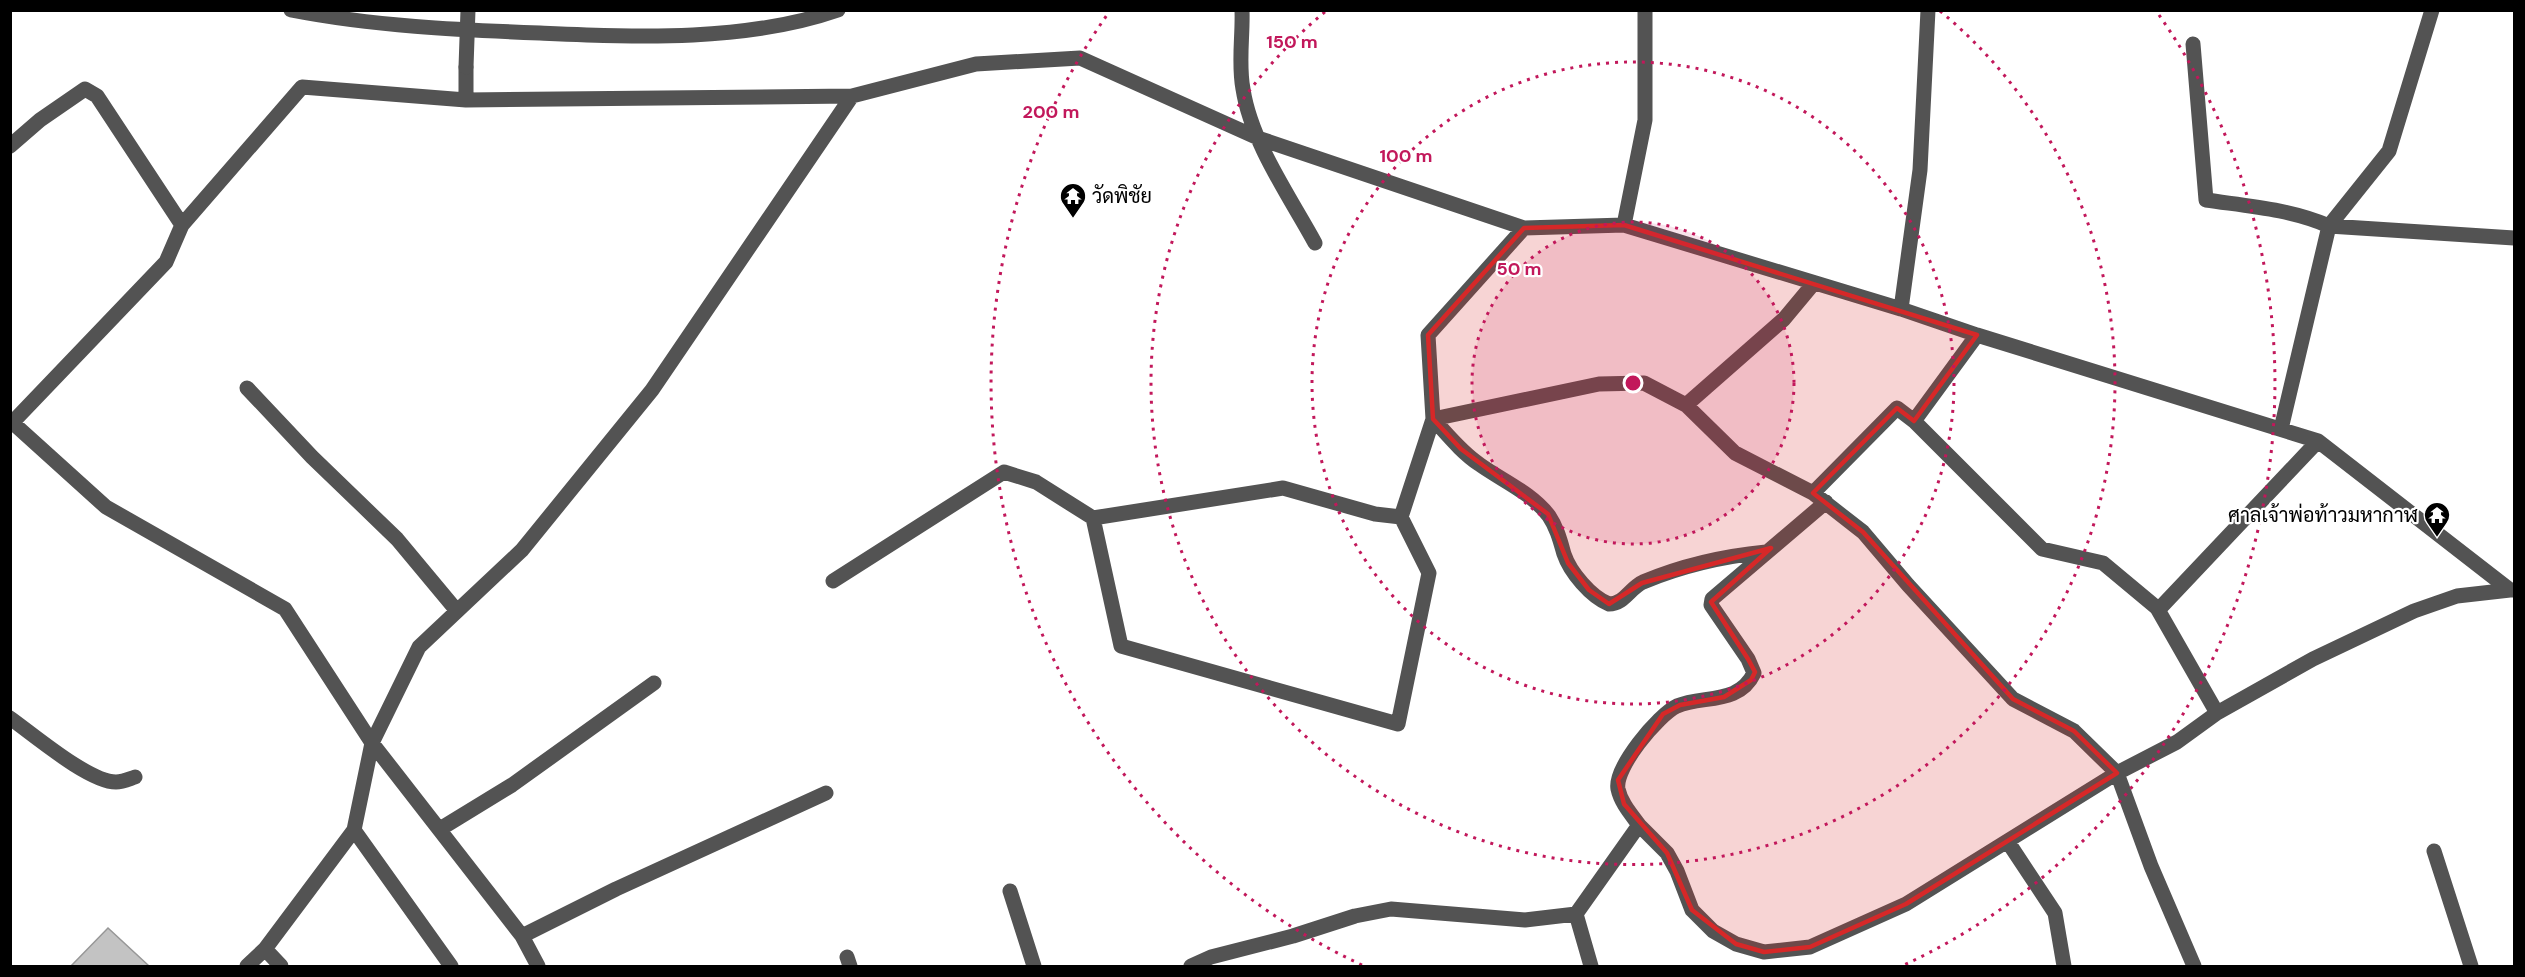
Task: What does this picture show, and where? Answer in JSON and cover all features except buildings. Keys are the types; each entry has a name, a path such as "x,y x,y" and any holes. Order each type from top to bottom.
{"street":[{"path":"291,10 432,29 600,36 766,29 809,20 838,10"},
{"path":"466,100 468,10"},
{"path":"1242,10 1242,88 1258,138 1315,243"},
{"path":"1624,225 1645,120 1645,10"},
{"path":"1901,309 1920,170 1928,10"},
{"path":"2281,429 2329,226 2389,152 2432,10"},
{"path":"2193,44 2206,200 2285,212 2310,218 2329,226 2514,238"},
{"path":"538,966 522,936 372,743 285,609 106,507 12,424 166,262 183,225 302,87 466,100 852,96 976,64 1080,58 1258,138 1524,228 1624,225 1901,309 1977,335 2318,441 2512,590"},
{"path":"10,146 40,120 85,89 97,96 183,225"},
{"path":"247,966 265,949 354,830 372,743 419,647 522,550 652,390 852,96"},
{"path":"1093,518 1121,646 1398,723 1429,573 1401,517 1433,419 1428,335 1524,228"},
{"path":"1686,405 1784,319 1814,283"},
{"path":"1914,421 1977,335"},
{"path":"1433,419 1599,384 1644,383 1686,405 1735,453 1826,502 1863,532 2013,699 2074,732 2117,773 2151,866 2194,966"},
{"path":"246,388 312,457 397,539 457,611"},
{"path":"1813,493 1897,408 1914,421 2042,549 2103,563 2157,608 2217,713"},
{"path":"1433,419 1476,463 1524,494 1548,514 1559,534 1568,563 1589,590 1605,603 1614,604 1642,582 1742,555 1766,552"},
{"path":"2157,608 2162,606 2318,441"},
{"path":"833,581 1004,472 1036,482 1093,518 1283,488 1375,514 1401,517"},
{"path":"1826,502 1713,597 1711,602 1754,669 1751,680 1746,686 1724,697 1691,702 1663,714 1621,771 1618,780 1620,795 1639,825 1667,853 1677,871 1692,910 1713,931 1736,944 1764,952 1810,947 1906,904 2117,773 2177,742 2217,713 2313,659 2414,611 2457,596 2512,590"},
{"path":"440,829 512,785 654,682"},
{"path":"10,718 66,758 100,778 115,782 135,777"},
{"path":"522,936 616,889 826,793"},
{"path":"1191,966 1211,957 1293,936 1355,916 1391,909 1525,920 1576,914 1639,825"},
{"path":"354,830 451,966"},
{"path":"2008,842 2055,913 2064,966"},
{"path":"2434,851 2471,966"},
{"path":"1010,891 1034,966"},
{"path":"1576,914 1591,966"},
{"path":"265,949 281,966"}],"highlighted area":[{"path":"1624,225 1977,335 1914,421 1897,408 1813,493 1863,532 2013,699 2074,731 2117,773 1906,904 1810,947 1764,952 1736,944 1692,910 1667,853 1624,804 1618,780 1663,714 1680,705 1724,697 1751,680 1755,672 1711,602 1771,548 1642,583 1609,604 1589,590 1568,563 1548,514 1461,449 1433,419 1428,335 1524,228"}],"place":[{"name":"วัดพิชัย","path":"1073,219"},
{"name":"ศาลเจ้าพ่อท้าวมหากาฬ","path":"2437,538"}]}
